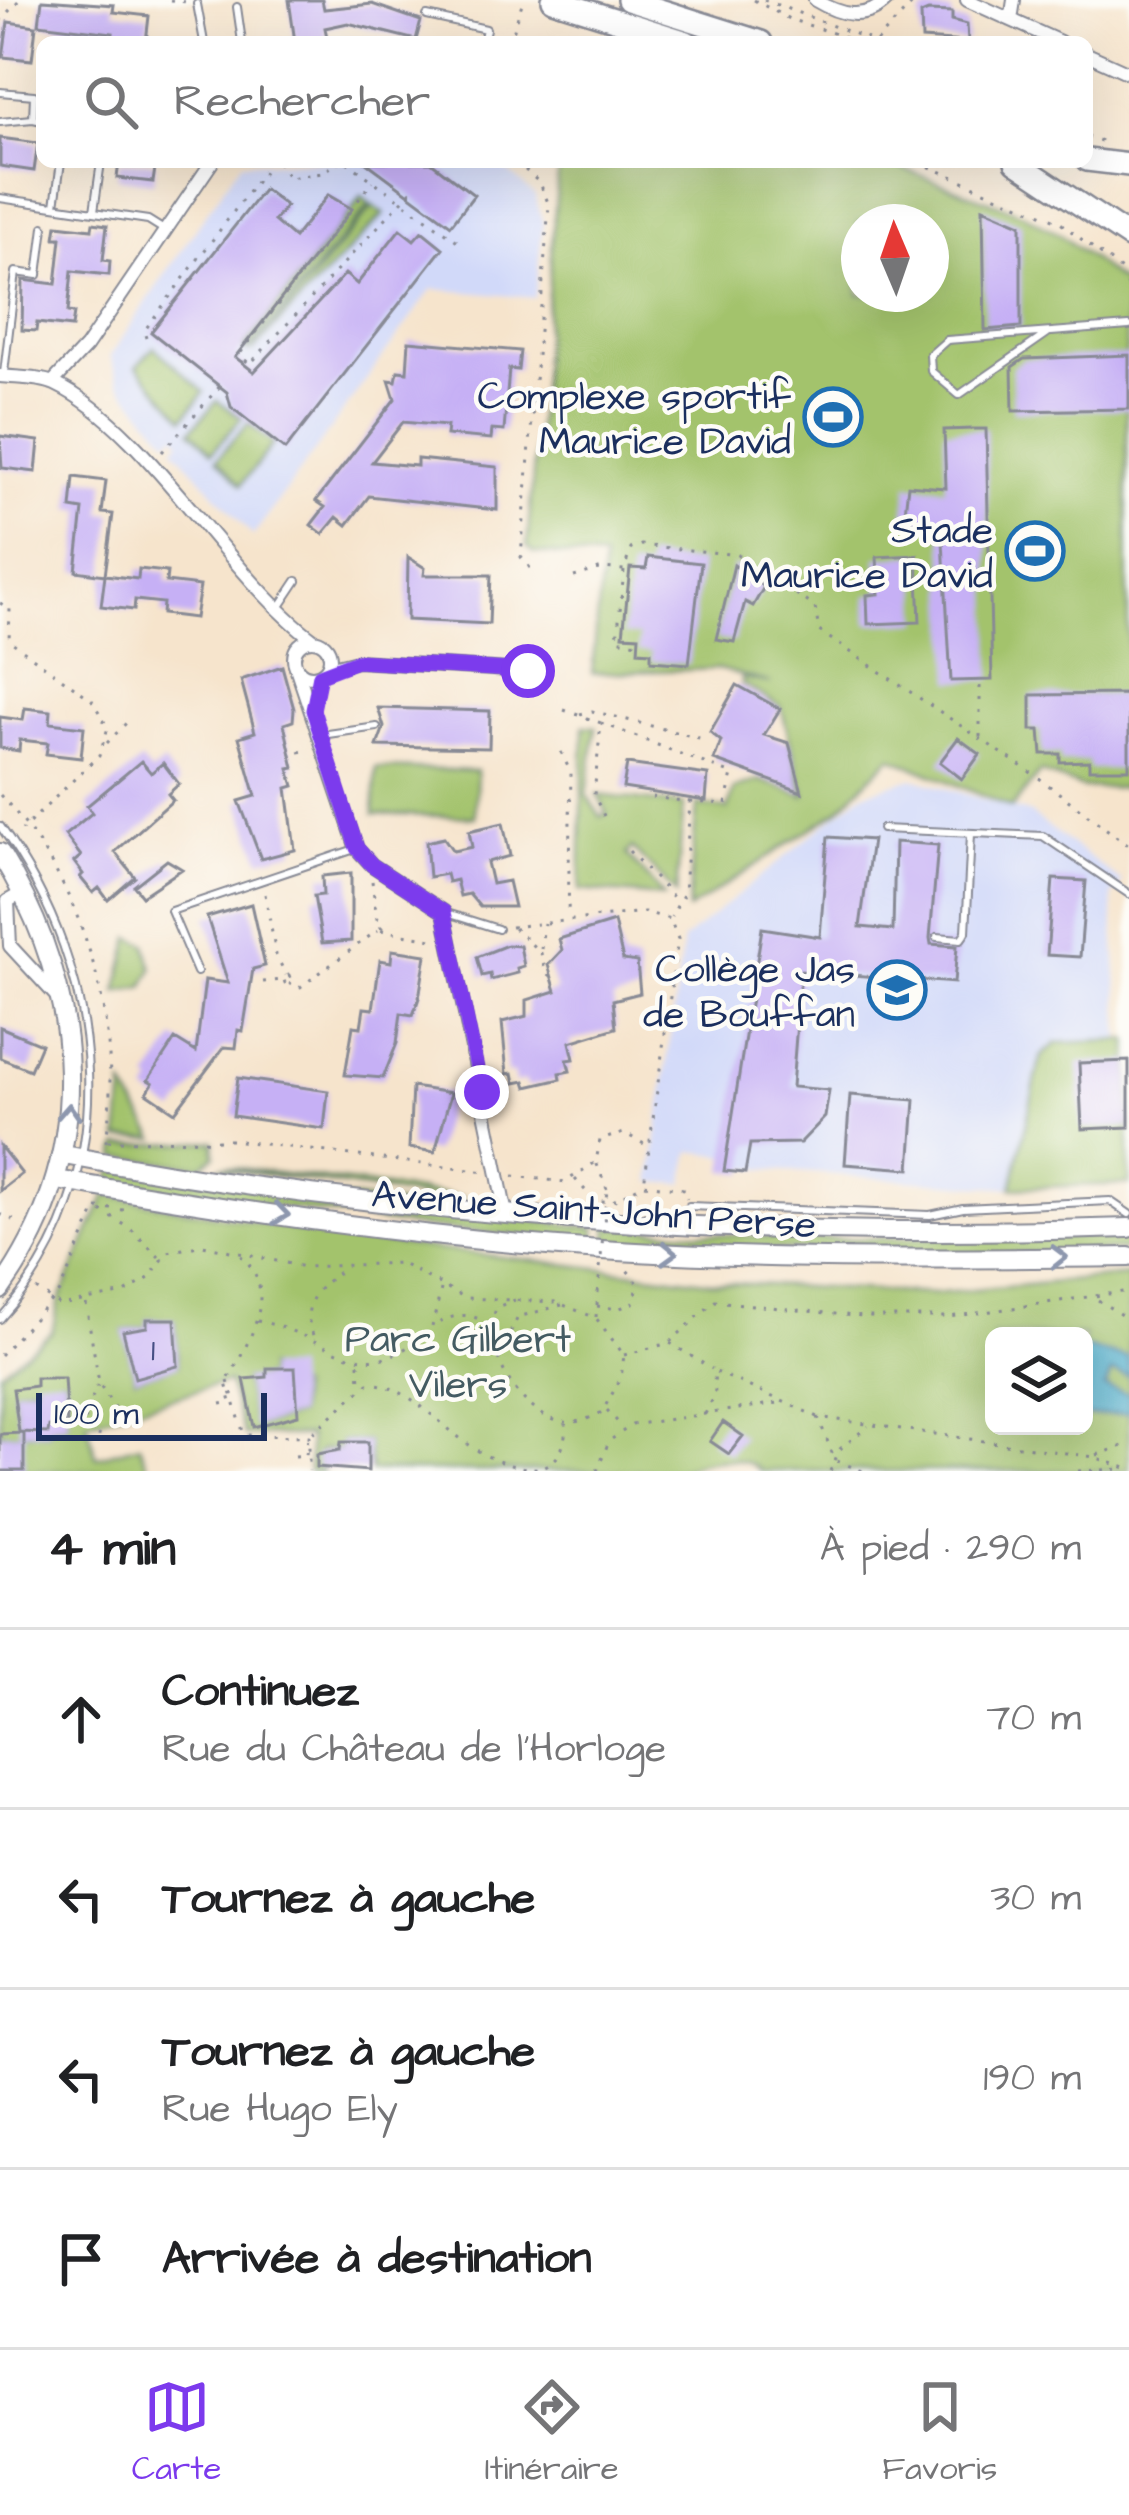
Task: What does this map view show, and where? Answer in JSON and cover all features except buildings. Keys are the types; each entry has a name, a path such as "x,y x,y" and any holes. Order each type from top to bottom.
{"main road":[{"path":"553,0 660,36"},
{"path":"628,0 742,36"},
{"path":"1093,161 1129,165"},
{"path":"1025,168 1129,237"},
{"path":"0,853 10,896 61,1001 74,1157 67,1182 0,1291"},
{"name":"Avenue Saint-John Perse","path":"74,1157 506,1214 673,1226 1129,1228"},
{"name":"Avenue Saint-John Perse","path":"67,1182 365,1226 617,1251 807,1258 1129,1257"}],"street":[{"path":"815,0 852,15 873,11 887,0"},
{"path":"967,0 1047,36"},
{"path":"1011,20 1014,0"},
{"path":"1093,57 1129,73"},
{"path":"52,382 86,347 208,168"},
{"path":"2,377 52,382 104,417 282,616 328,649 357,661 528,671"},
{"path":"282,616 357,848 372,865 444,912 506,1214"},
{"path":"295,661 303,643 314,640"},
{"path":"313,710 328,649"},
{"path":"295,661 309,676 357,661"},
{"path":"10,896 5,949 61,1001"}],"lane":[{"path":"197,4 203,36"},
{"path":"237,7 241,36"},
{"path":"427,16 486,29 484,36"},
{"path":"0,92 34,95 36,112"},
{"path":"0,122 36,120"},
{"path":"55,205 60,168"},
{"path":"94,211 99,168"},
{"path":"0,198 148,220 164,230"},
{"path":"2,377 16,272 38,274 44,227"},
{"path":"0,324 10,325"},
{"path":"1048,333 959,394 931,371 930,355 947,340 1129,326"},
{"path":"282,616 297,581"},
{"path":"321,735 377,727"},
{"path":"0,826 38,883 73,971 91,1069 74,1157"},
{"path":"882,830 1043,836 1129,894"},
{"path":"937,938 961,939 966,932 971,834"},
{"path":"197,971 171,911 357,848"},
{"path":"444,912 498,929"},
{"path":"0,1319 46,1256 67,1182"},
{"path":"673,1226 689,1206 930,1224 963,1208 1110,1201 1129,1214"}],"path":[{"path":"0,21 19,0"},
{"path":"170,0 197,4"},
{"path":"512,36 523,0"},
{"path":"754,0 789,19 842,36"},
{"path":"764,0 860,36"},
{"path":"882,36 916,0"},
{"path":"146,338 144,331 270,168"},
{"path":"280,168 289,178 300,179 325,168"},
{"path":"355,168 459,242"},
{"path":"523,168 539,183 549,205 521,557 535,574"},
{"path":"934,168 1005,195 1065,226 1129,276"},
{"path":"373,181 239,355 244,362 250,364 413,189"},
{"path":"1059,234 1065,226"},
{"path":"1093,259 1102,252"},
{"path":"147,465 220,386"},
{"path":"638,643 616,639 627,555 641,545 740,555 815,607 819,631 1129,846"},
{"path":"574,577 602,568 624,570"},
{"path":"0,603 10,609 9,640 92,700 105,717 106,744"},
{"path":"980,680 980,739"},
{"path":"564,710 732,774 726,804 652,797"},
{"path":"577,715 592,711 706,740"},
{"path":"24,828 76,782 130,719"},
{"path":"601,723 594,795 604,815"},
{"path":"298,752 306,751"},
{"path":"561,752 571,773 568,920"},
{"path":"0,795 67,892 91,958 110,1065 105,1148"},
{"path":"670,919 679,903 691,802"},
{"path":"629,850 679,903"},
{"path":"372,865 379,929"},
{"path":"262,880 276,955 286,979 299,988 379,929 450,938"},
{"path":"498,929 644,912 670,919"},
{"path":"644,1184 678,939 670,919"},
{"path":"544,921 541,953 545,971 555,979"},
{"path":"513,926 541,953"},
{"path":"263,982 286,979"},
{"path":"596,1318 607,1189 596,1162 600,1140 611,1135 640,1138 648,1148"},
{"path":"106,1141 232,1139 565,1182 581,1167 596,1162"},
{"path":"574,1177 594,1200 611,1202 644,1184 684,1189 689,1206"},
{"path":"0,1355 53,1301 96,1216 95,1197"},
{"path":"97,1208 130,1228 160,1258"},
{"path":"36,1289 53,1301 86,1303 141,1284 160,1258 193,1244 304,1267 400,1263 466,1298 515,1300 563,1305 596,1318 624,1355 621,1378 606,1409 566,1423 547,1416 512,1382 499,1358 491,1326 497,1307 515,1300"},
{"path":"220,1404 231,1402 228,1379 257,1321 260,1283 238,1254"},
{"path":"587,1264 625,1268 638,1283 630,1307 597,1306"},
{"path":"314,1337 309,1304 321,1284 348,1265"},
{"path":"432,1328 441,1287"},
{"path":"624,1355 669,1343 715,1301 863,1316 933,1317 1129,1291"},
{"path":"1096,1298 1129,1320"},
{"path":"86,1303 99,1383 115,1409 128,1410 134,1428"},
{"path":"563,1305 518,1317 511,1331 520,1339 552,1330 567,1334"},
{"path":"257,1321 314,1337 326,1348 358,1362 399,1356 447,1318 470,1315 491,1326"},
{"path":"669,1343 714,1370 818,1417 1094,1456 1128,1469"},
{"path":"358,1362 361,1385"},
{"path":"705,1414 716,1395 714,1370"},
{"path":"228,1379 244,1435 309,1436"},
{"path":"99,1383 84,1416 91,1434 104,1436"},
{"path":"295,1456 305,1455 309,1436 361,1385 375,1383 396,1392 496,1471"},
{"path":"597,1471 608,1441 623,1428 782,1402"},
{"path":"606,1409 623,1428"},
{"path":"818,1417 834,1460 863,1471"},
{"path":"490,1464 546,1468 562,1450 566,1423"},
{"path":"830,1471 834,1460 870,1425"},
{"path":"309,1436 309,1471"},
{"path":"1094,1456 1129,1444"},
{"path":"1078,1471 1128,1469"}],"shaded area":[{"path":"237,168 504,168 535,195 543,223 535,298 432,289 253,536 174,448 181,440 175,434 168,440 119,384 110,356"},
{"name":"Collège Jas de Bouffan","path":"913,778 1031,814 1122,882 1112,896 1121,1040 1057,1043 1041,1055 1012,1188 747,1168 746,1173 724,1171 726,1156 691,1151 684,1184 651,1182 683,940 863,793"}],"green space":[{"name":"Complexe sportif Maurice David","path":"558,168 901,168 1019,212 1059,234 1126,286 1129,788 1083,788 1040,772 1012,808 891,757 836,812 688,910 697,805 728,809 734,789 759,780 805,796 781,707 742,684 742,678 771,683 718,669 592,673 603,559 535,553 527,546"},
{"path":"362,197 370,205 244,349"},
{"path":"373,206 384,214 251,352"},
{"path":"154,347 204,392 184,418 137,366"},
{"path":"217,401 242,418 212,452 191,430"},
{"path":"248,423 273,444 241,485 217,459"},
{"path":"584,726 596,727 587,795 601,817 607,813 598,795 684,805 676,894 632,848 627,854 664,897 580,890"},
{"path":"376,768 477,771 475,817 374,814"},
{"path":"131,937 146,944 153,969 143,987 117,992"},
{"path":"1129,1040 1129,1184 1012,1188 1041,1056 1057,1043"},
{"path":"124,1087 156,1138 119,1139"},
{"path":"214,1141 215,1155 201,1166 116,1157 119,1146"},
{"path":"218,1168 463,1197 463,1203"},
{"path":"114,1169 596,1228 596,1243 421,1227 109,1183"},
{"name":"Parc Gilbert Vilers","path":"106,1195 335,1237 714,1282 933,1294 1129,1275 1129,1471 760,1471 742,1461 720,1460 678,1471 371,1471 367,1442 341,1442 340,1450 322,1450 317,1455 322,1471 309,1471 309,1436 244,1435 228,1382 87,1422 96,1457 139,1445 150,1471 24,1471 21,1434 0,1434 0,1372 52,1332 59,1301","holes":["148,1319 175,1320 178,1365 135,1378 124,1331 147,1327","267,1368 298,1388 298,1415 255,1427 244,1380 267,1377","64,1378 67,1424 49,1426 48,1433 21,1432 13,1390"]},
{"path":"608,1227 801,1239 1129,1236 1129,1250 953,1255 608,1244"}],"water":[{"path":"1093,1350 1129,1358 1129,1377 1112,1372 1105,1387 1129,1394 1129,1413 1093,1415"}],"place":[{"name":"Complexe sportif Maurice David","path":"833,417"},
{"name":"Stade Maurice David","path":"1035,551"},
{"name":"Collège Jas de Bouffan","path":"897,990"}],"route":[{"path":"482,1092 444,912 372,865 357,848 313,710 320,675 328,668 357,661 528,671"}]}
